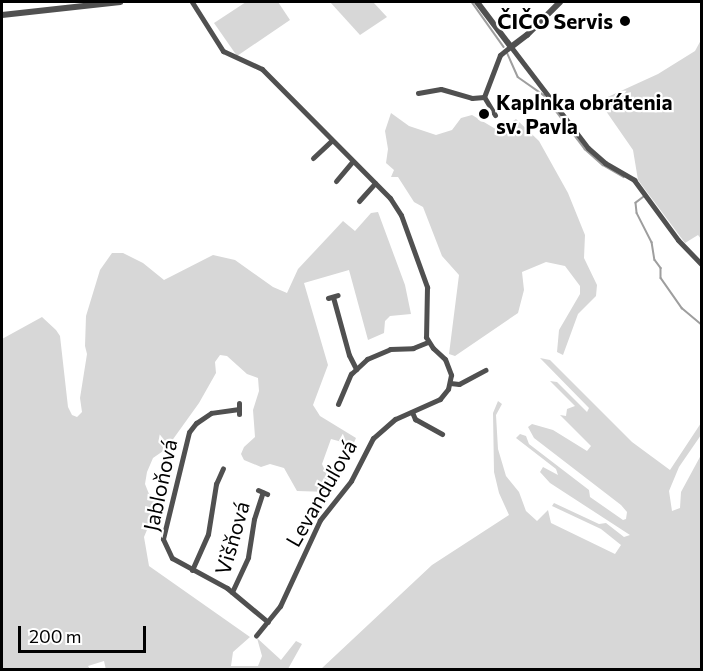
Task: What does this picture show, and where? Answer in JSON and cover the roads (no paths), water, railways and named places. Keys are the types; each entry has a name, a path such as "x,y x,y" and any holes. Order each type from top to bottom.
{"street":[{"path":"2,15 120,2"},
{"path":"192,2 224,51 262,69 397,207 428,294 425,330 428,342 447,363 450,383"},
{"path":"477,2 508,48 588,148 605,163 634,180 678,240 702,265"},
{"path":"484,97 508,48 527,35 560,2"},
{"path":"418,93 441,89 472,98 484,97"},
{"path":"484,97 495,115"},
{"path":"313,158 331,141"},
{"path":"336,181 352,162"},
{"path":"358,201 375,183"},
{"path":"333,297 349,356 356,369"},
{"path":"338,404 347,381 356,369 382,352 417,348 428,342"},
{"name":"Levanduľová","path":"256,636 284,598 320,520 351,481 368,445 385,426 440,399 450,383 459,384 485,370"},
{"name":"Jabloňová","path":"239,409 222,410 205,416 192,427 185,444 163,539 172,558 232,592 268,622"},
{"path":"412,412 415,419 442,434"},
{"path":"192,570 208,534 216,484 223,468"},
{"name":"Višňová","path":"232,592 248,557 254,519 263,492"}],"waterway":[{"path":"472,2 504,47"},
{"path":"507,52 518,77 544,95 585,149 603,165 624,177"},
{"path":"644,197 636,203 637,213 652,242 655,260 661,268 661,278 682,308 702,325"}],"place":[{"name":"ČIČO Servis","path":"625,21"},
{"name":"Kaplnka obrátenia sv. Pavla","path":"484,114"}]}
